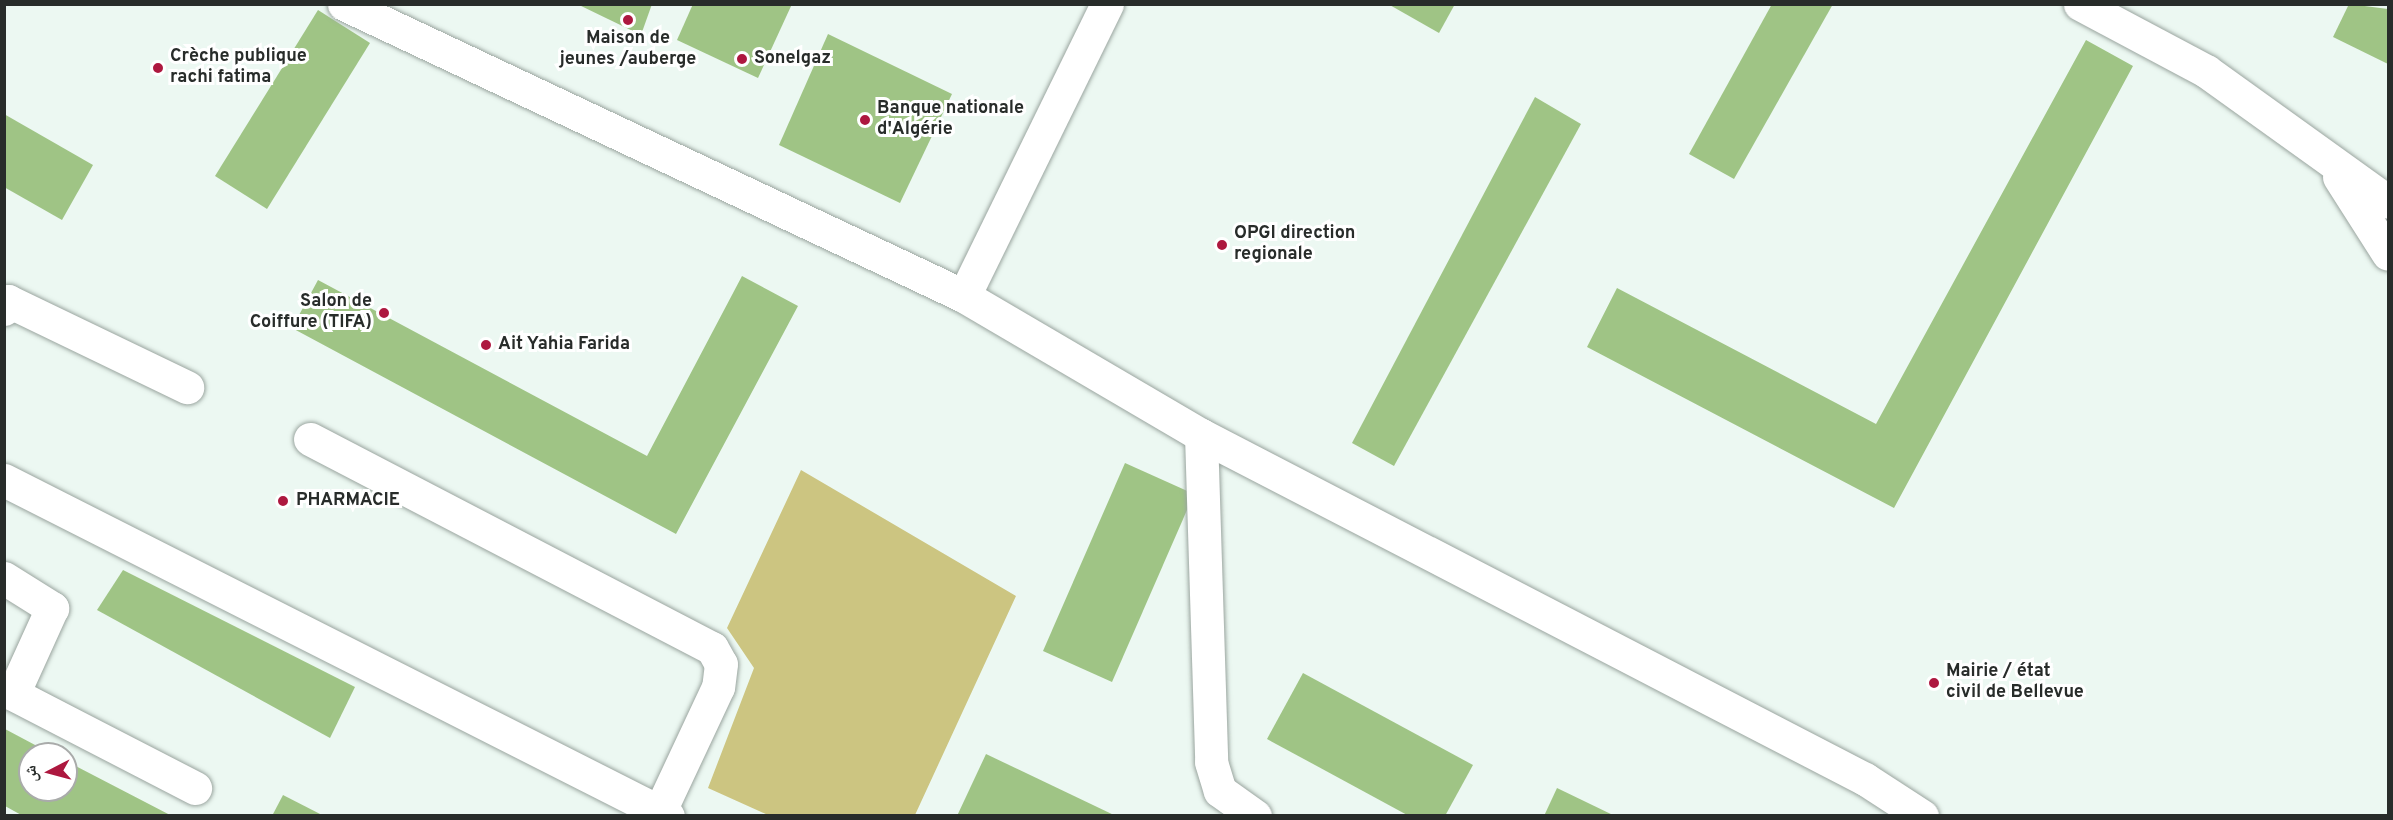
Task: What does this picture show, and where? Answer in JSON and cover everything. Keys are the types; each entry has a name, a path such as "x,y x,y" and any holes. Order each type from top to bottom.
{"street":[{"path":"344,4 964,296 1201,435 1865,779 1922,816"},
{"path":"964,296 1107,4"},
{"path":"2080,4 2206,71 2388,202"},
{"path":"2324,156 2388,254"},
{"path":"4,309 8,301 187,387"},
{"path":"1201,435 1211,762 1220,790 1255,816"},
{"path":"4,480 664,813 718,687 721,664 712,648 310,439"},
{"path":"4,578 52,608 13,694 195,788"}],"shaded area":[{"path":"801,470 1016,596 915,815 768,815 708,788 754,668 727,628"}],"building":[{"name":"Maison de jeunes /auberge","path":"577,4 652,4 641,35"},
{"name":"Sonelgaz","path":"693,4 792,4 758,78 677,40"},
{"path":"1388,4 1455,4 1439,33"},
{"path":"1772,4 1833,4 1734,179 1689,154"},
{"path":"2349,4 2388,9 2388,64 2333,37"},
{"path":"318,10 370,43 267,209 215,176"},
{"name":"Banque nationale d'Algérie","path":"828,34 952,94 900,203 779,145"},
{"path":"2086,40 2133,66 1894,508 1587,347 1617,288 1876,424"},
{"path":"1535,97 1581,124 1394,466 1352,443"},
{"path":"4,114 93,165 62,220 4,187"},
{"path":"742,276 798,306 676,534 292,328 318,280 647,456"},
{"path":"1125,463 1194,494 1112,682 1043,651"},
{"path":"123,570 355,687 330,738 97,610"},
{"path":"1303,673 1473,765 1445,816 1409,816 1267,739"},
{"path":"5,729 29,742 18,742 18,802 78,802 78,767 172,816 23,816 5,806"},
{"path":"986,754 1116,816 957,816"},
{"path":"1557,788 1615,816 1544,816"},
{"path":"283,795 324,816 272,816"}],"place":[{"name":"Maison de jeunes /auberge","path":"628,20"},
{"name":"Sonelgaz","path":"742,59"},
{"name":"Crèche publique rachi fatima","path":"158,68"},
{"name":"Banque nationale d'Algérie","path":"865,120"},
{"name":"OPGI direction regionale","path":"1222,245"},
{"name":"Salon de Coiffure (TIFA)","path":"384,313"},
{"name":"Ait Yahia Farida","path":"486,345"},
{"name":"PHARMACIE","path":"283,501"},
{"name":"Mairie / état civil de Bellevue","path":"1934,683"}]}
